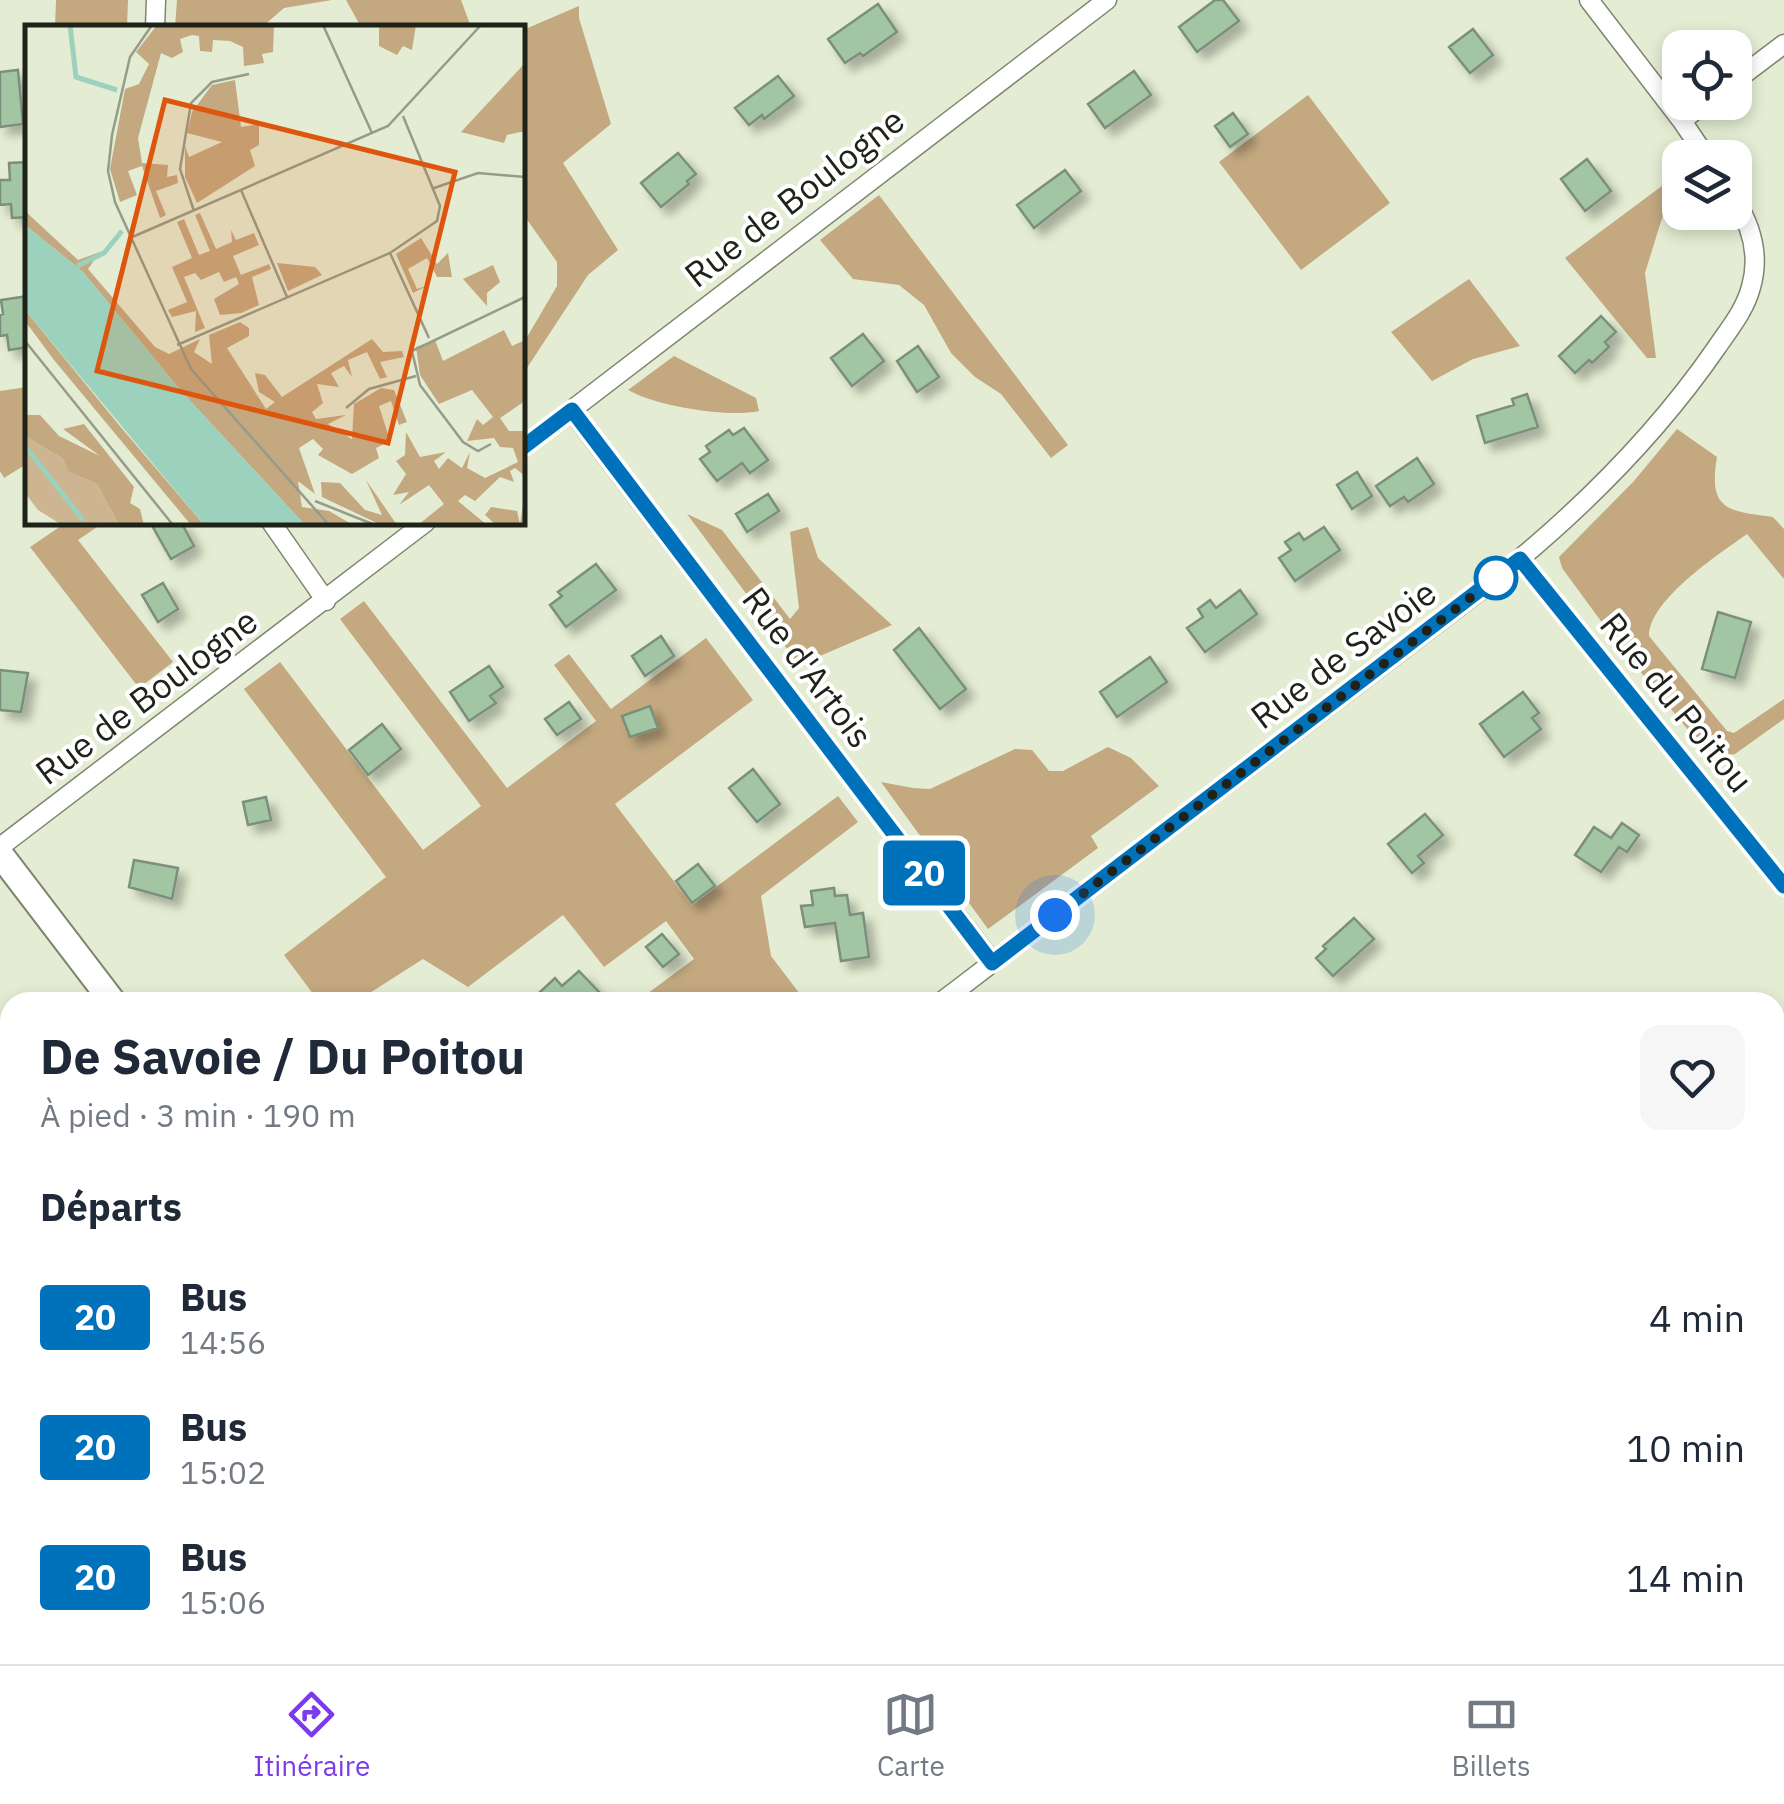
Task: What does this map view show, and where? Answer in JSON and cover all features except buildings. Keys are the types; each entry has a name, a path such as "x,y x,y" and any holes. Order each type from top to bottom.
{"street":[{"name":"Rue de Boulogne","path":"525,446 1107,0"},
{"path":"1589,0 1695,140"},
{"path":"1752,68 1784,44"},
{"name":"Rue de Savoie","path":"954,992 1520,559 1580,507 1640,445 1691,384 1745,306 1756,260 1751,230"},
{"name":"Rue d'Artois","path":"572,410 992,963"},
{"path":"274,525 326,600"},
{"name":"Rue de Boulogne","path":"0,851 422,525"},
{"name":"Rue du Poitou","path":"1520,559 1784,886"},
{"path":"0,851 106,992"}],"shaded area":[{"path":"56,0 128,0 127,25 55,25"},
{"path":"177,0 332,0 284,8 264,25 175,25"},
{"path":"346,0 461,0 470,25 360,25"},
{"path":"579,6 579,18 611,124 563,163 618,250 588,275 525,371 525,341 557,286 557,262 525,217 525,29"},
{"path":"1308,95 1390,203 1301,270 1219,162"},
{"path":"1662,186 1662,218 1645,273 1656,358 1647,358 1565,258"},
{"path":"879,195 1068,445 1051,458 1001,394 975,377 951,353 924,305 899,285 853,279 820,240"},
{"path":"1469,279 1520,346 1473,359 1432,381 1391,332"},
{"path":"674,356 756,398 759,411 692,409 628,390"},
{"path":"25,387 25,465 4,478 0,471 0,391"},
{"path":"1677,429 1717,457 1715,488 1724,505 1744,513 1773,517 1784,529 1784,579 1747,534 1688,579 1652,622 1649,636 1727,731 1734,733 1784,699 1784,719 1735,754 1711,758 1617,643 1562,568 1559,557 1634,481"},
{"path":"687,514 722,530 790,619 799,608 790,532 808,527 818,558 892,625 799,665"},
{"path":"100,525 78,540 173,662 139,688 30,547 61,526"},
{"path":"364,601 507,788 596,721 554,665 569,654 611,709 706,638 753,700 615,804 692,905 838,796 858,822 761,896 771,956 798,992 649,992 694,959 666,921 604,967 563,915 468,987 423,959 371,992 312,992 284,955 386,877 244,689 280,662 423,850 481,806 340,619"},
{"path":"1108,747 1131,758 1159,786 1091,836 1098,848 988,929 881,782 930,789 1015,749 1032,750 1049,771 1063,771"}],"bus line":[{"name":"20","path":"525,446 572,410 992,963 1520,559 1784,886"}],"route":[{"path":"1055,915 1496,578"}]}
